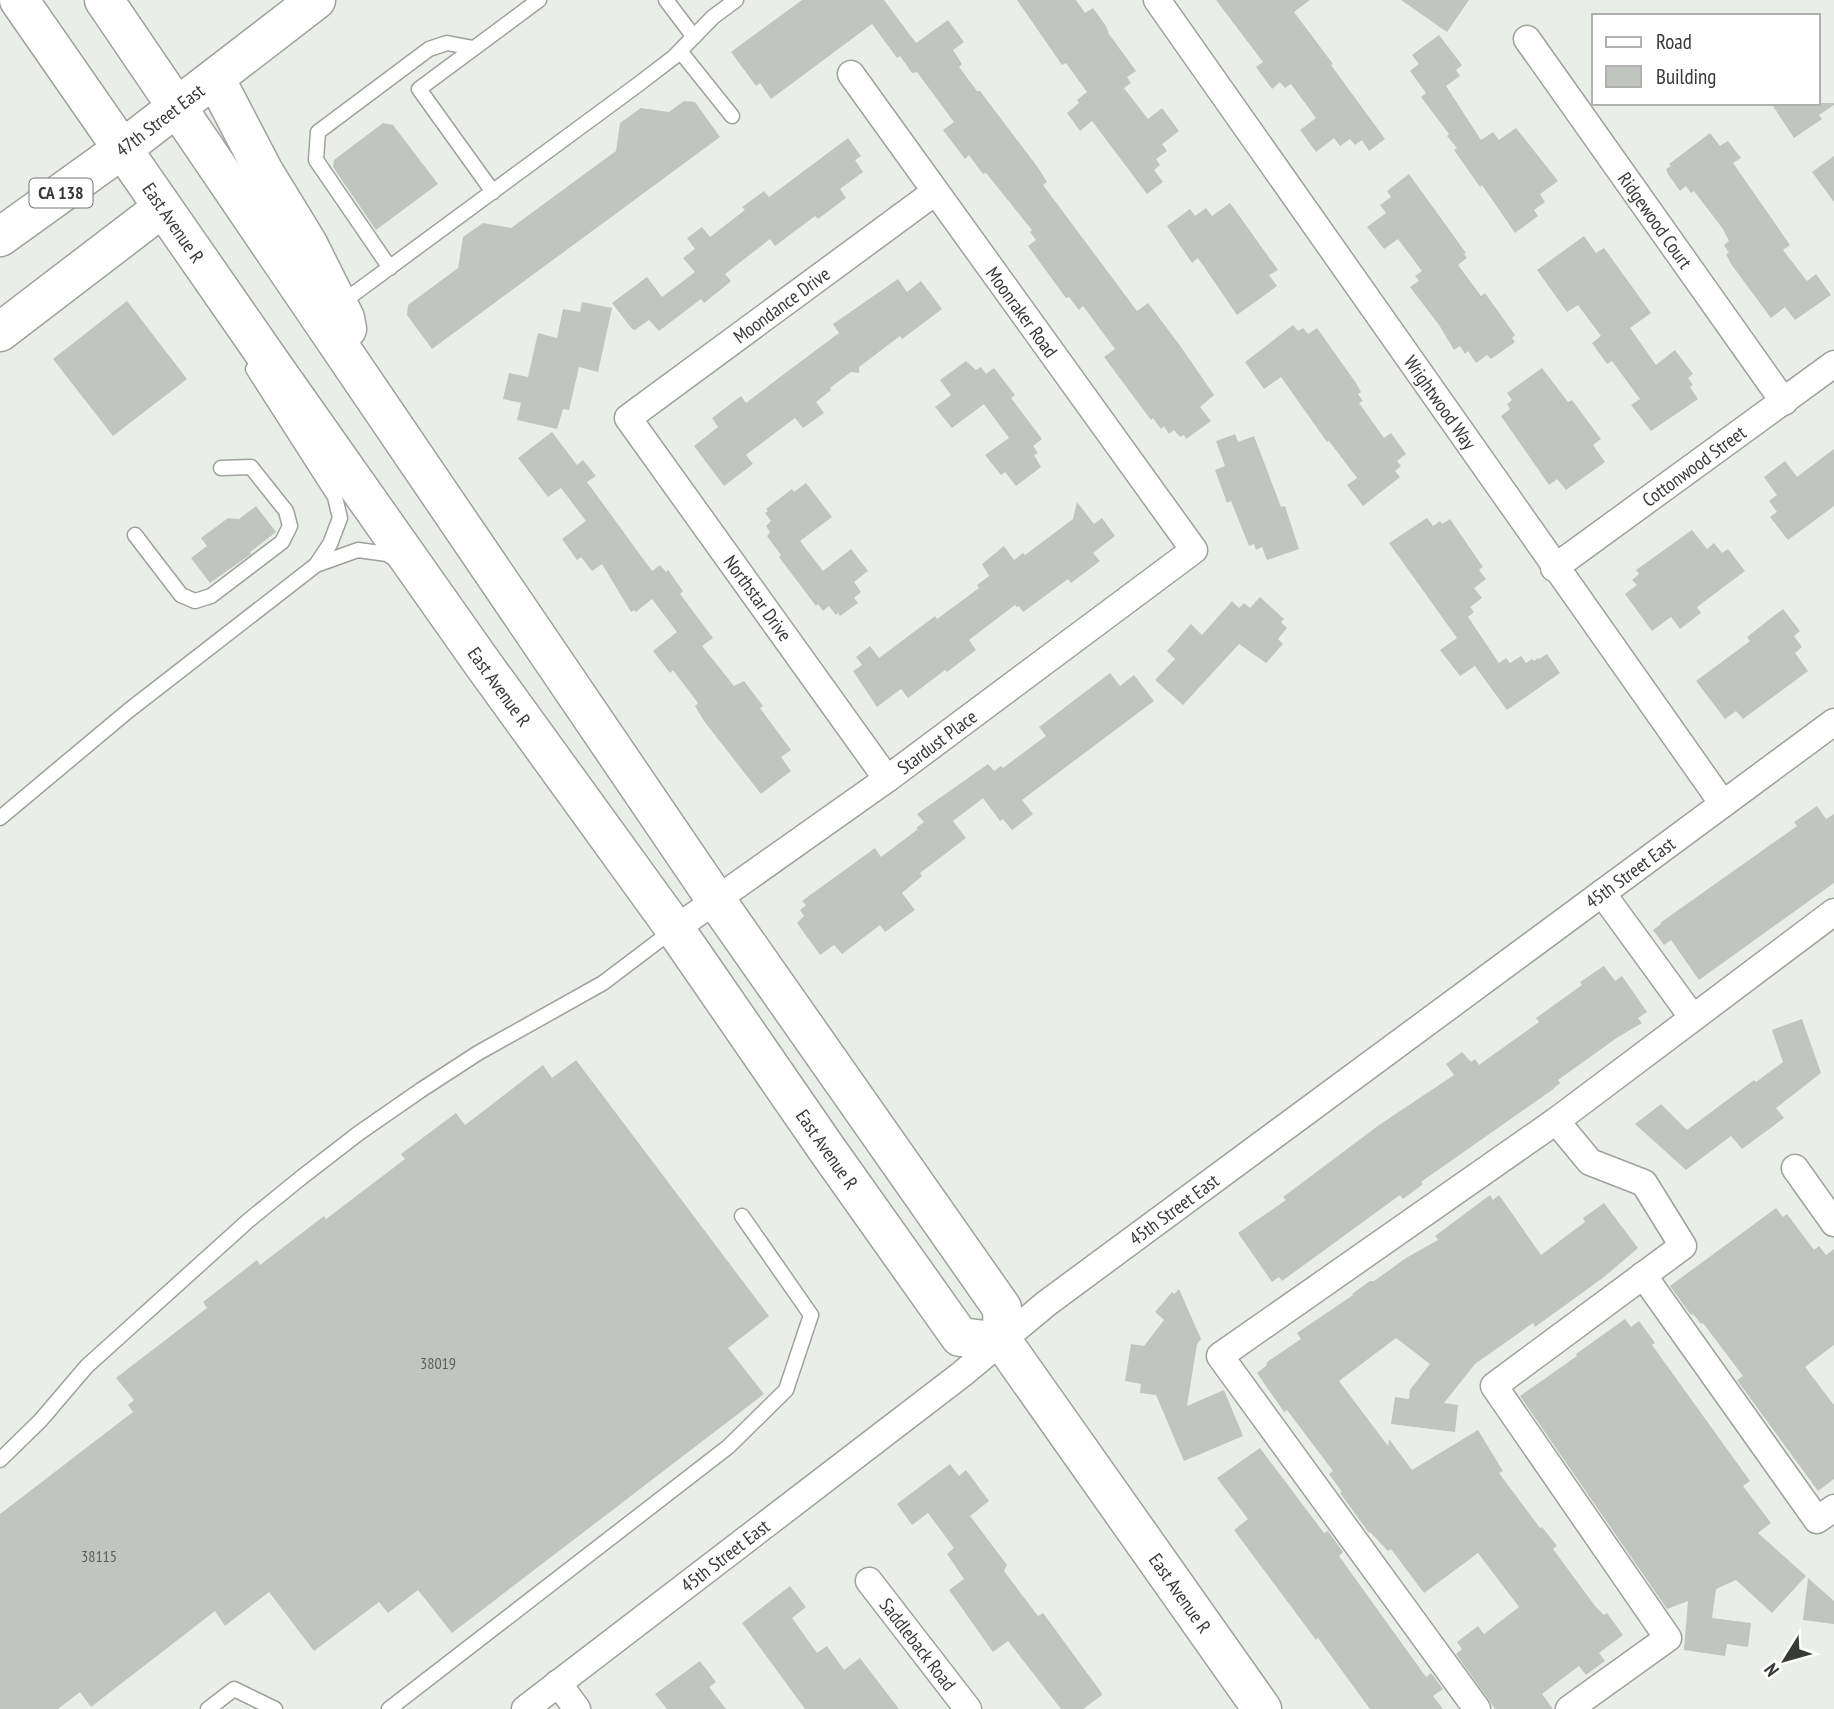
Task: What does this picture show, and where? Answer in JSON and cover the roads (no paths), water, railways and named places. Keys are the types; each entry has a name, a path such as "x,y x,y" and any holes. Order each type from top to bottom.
{"main road":[{"name":"East Avenue R","path":"19,0 239,319 960,1336 1003,1342 1262,1709"},
{"path":"104,0 177,107 329,312"},
{"name":"47th Street East","path":"0,237 121,150 316,0"},
{"path":"215,78 264,172 308,244 329,312 354,369 716,900 1002,1308 1003,1342"},
{"path":"0,331 162,208"}],"street":[{"name":"Wrightwood Way","path":"1157,0 1554,568 1723,804"},
{"name":"Ridgewood Court","path":"1527,39 1784,402"},
{"name":"Moonraker Road","path":"852,74 1194,550"},
{"name":"Moondance Drive","path":"628,418 935,192"},
{"name":"Cottonwood Street","path":"1554,568 1834,364"},
{"name":"Northstar Drive","path":"628,418 887,779"},
{"name":"Stardust Place","path":"674,929 887,779 1194,550"},
{"name":"45th Street East","path":"525,1709 1003,1342 1047,1303 1834,722"},
{"path":"1602,893 1693,1018"},
{"path":"1477,1709 1220,1356 1556,1121 1832,917"},
{"path":"1556,1121 1590,1162 1644,1183 1683,1246 1494,1386 1668,1638 1569,1709"},
{"path":"1795,1168 1834,1223"},
{"path":"1643,1275 1817,1520 1834,1508"},
{"name":"Saddleback Road","path":"869,1581 968,1709"},
{"path":"558,1683 577,1709"}],"lane":[{"path":"493,192 419,89 540,0"},
{"path":"666,0 694,37"},
{"path":"329,312 636,86 680,51 713,17 736,0"},
{"path":"390,268 316,160 317,132 429,48 447,43 473,48"},
{"path":"680,51 732,116"},
{"path":"239,319 250,365 335,497 340,518 330,544 316,565"},
{"path":"135,535 181,595 195,601 211,596 282,542 289,526 286,511 268,486 251,467 221,468"},
{"path":"0,818 128,711 316,565 358,550 387,554 421,576"},
{"path":"0,1460 40,1421 87,1366 249,1220 312,1170 359,1133 478,1053 603,984 674,929"},
{"path":"388,1709 728,1447 786,1390 811,1315 742,1216"},
{"path":"208,1709 234,1689 275,1709"}]}
